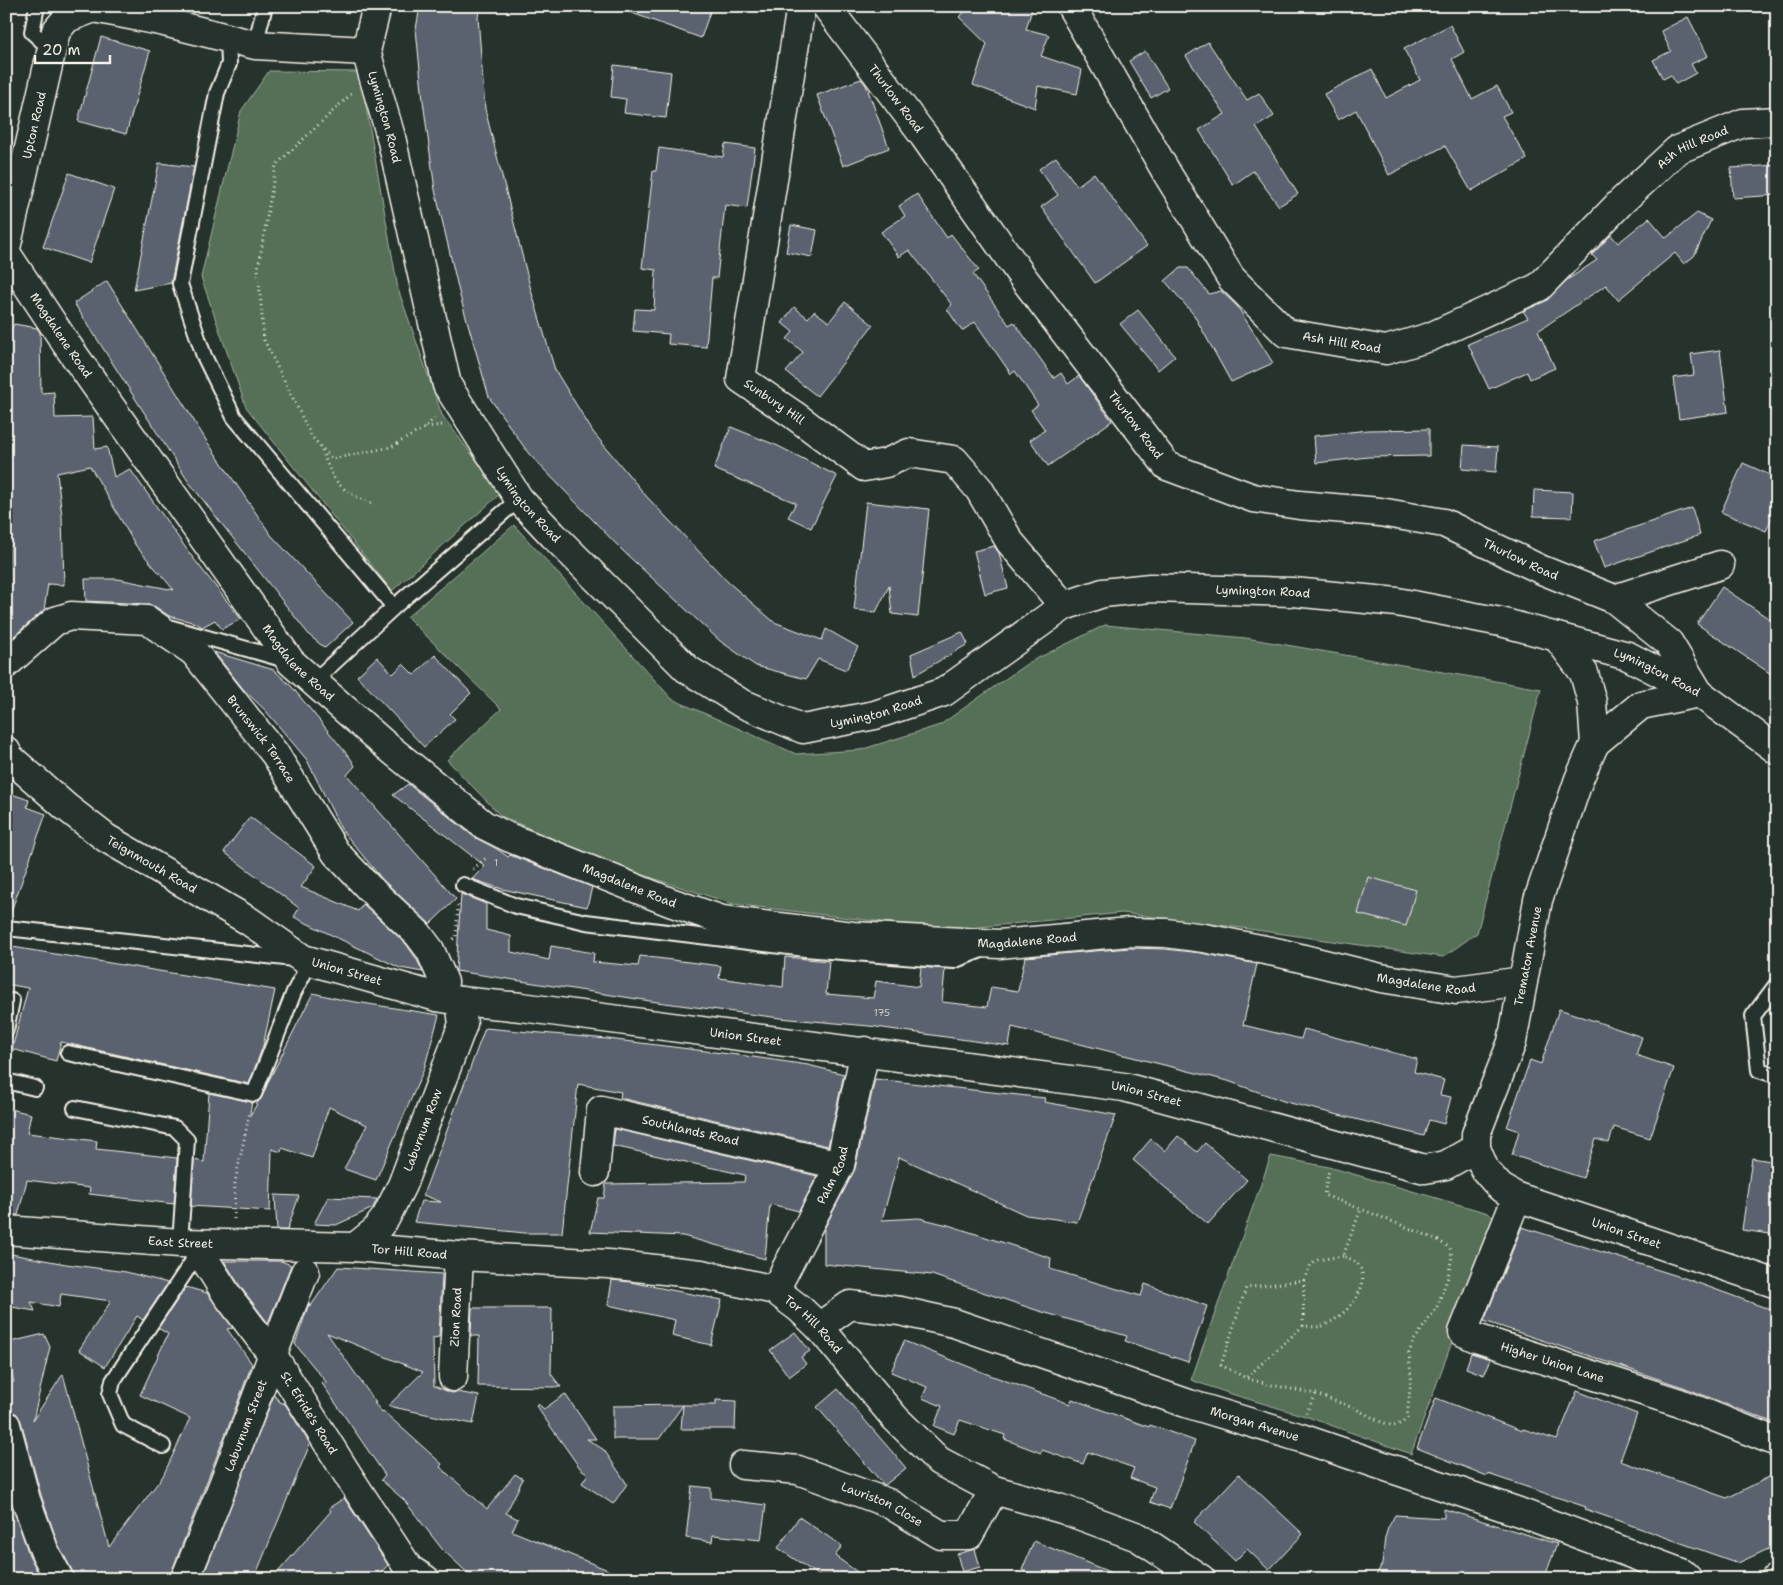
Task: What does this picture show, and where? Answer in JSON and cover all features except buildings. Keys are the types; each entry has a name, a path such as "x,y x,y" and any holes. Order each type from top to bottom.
{"street":[{"path":"68,12 94,8 160,20 255,45 366,51 377,6"},
{"name":"Sunbury Hill","path":"801,6 740,379 794,415 864,467 886,463 909,453 954,460 979,489 1010,542 1064,606"},
{"name":"Thurlow Road","path":"826,6 924,136 1024,279 1167,466 1253,498 1300,506 1380,512 1444,523 1542,570 1614,599 1669,642 1699,692"},
{"name":"Ash Hill Road","path":"1071,6 1168,175 1232,278 1286,333 1386,350 1430,336 1539,287 1621,202 1678,150 1744,123 1777,121"},
{"name":"Upton Road","path":"6,248 56,31 68,12"},
{"name":"Lymington Road","path":"366,51 391,137 447,385 520,499 553,535 687,669 741,703 803,729 875,715 944,692 1064,606 1103,593 1150,588 1293,592 1397,602 1501,622 1628,656 1699,692 1777,750"},
{"name":"Magdalene Road","path":"6,253 68,345 291,662 383,743 484,825 508,837 670,902 722,920 853,936 999,944 1129,932 1166,933 1204,938 1280,953 1381,978 1456,990 1523,981"},
{"path":"1614,599 1720,565"},
{"path":"6,664 55,620 71,616 147,620"},
{"name":"Brunswick Terrace","path":"147,620 194,652 275,754 336,853 370,889 418,934 430,950 449,999"},
{"name":"Trematon Avenue","path":"1557,637 1584,673 1592,702 1595,743"},
{"name":"Trematon Avenue","path":"1480,1159 1476,1134 1512,1042 1538,900 1579,779 1595,743 1641,705 1699,692"},
{"name":"Teignmouth Road","path":"8,755 66,807 106,838 249,922 306,960"},
{"name":"Union Street","path":"306,960 449,999 865,1051 1124,1086 1425,1169 1480,1159 1500,1187 1517,1197 1777,1284"},
{"name":"Laburnum Row","path":"354,1247 375,1231 386,1217 402,1185 464,1024 449,999"},
{"name":"Palm Road","path":"775,1290 840,1166 865,1051"},
{"name":"Southlands Road","path":"595,1172 601,1110 840,1166"},
{"name":"Higher Union Lane","path":"1517,1197 1463,1332 1476,1338 1677,1402 1777,1442"},
{"name":"East Street","path":"6,1230 188,1243 354,1247"},
{"name":"St. Efride's Road","path":"188,1243 272,1354 412,1576"},
{"name":"Tor Hill Road","path":"354,1247 459,1256 608,1264 702,1274 775,1290 800,1309 819,1327 895,1418 939,1462 994,1490 1062,1509 1138,1537 1201,1579"},
{"name":"Zion Road","path":"453,1378 459,1256"},
{"name":"Laburnum Street","path":"185,1579 217,1502 272,1354 305,1272"},
{"name":"Morgan Avenue","path":"819,1327 850,1305 900,1311 954,1323 1236,1420 1298,1437 1519,1512 1682,1573 1688,1579"},
{"path":"6,1425 29,1508 44,1550 59,1579"},
{"name":"Lauriston Close","path":"743,1465 798,1470 888,1503 941,1536 969,1535 994,1490"}],"lane":[{"path":"37,6 32,32 52,50"},
{"path":"255,45 265,6"},
{"path":"228,38 229,64 217,93 180,284 204,356 234,417 394,607"},
{"path":"313,682 394,607 520,499"},
{"path":"147,620 291,662"},
{"path":"463,885 516,906 586,922 805,949 953,961 999,944"},
{"name":"Union Street","path":"6,928 306,960"},
{"path":"68,1053 254,1094 306,960"},
{"path":"1777,984 1753,1016 1759,1070 1777,1076"},
{"path":"6,1030 12,1001"},
{"path":"6,1081 35,1088"},
{"path":"76,1108 175,1128 187,1140 188,1243 192,1262 113,1381 110,1394 123,1425 164,1446"}],"path":[{"path":"374,78 349,95 276,166 258,269 264,340 312,437 332,459 391,447 426,426 454,396"},
{"path":"322,448 330,474 336,481 349,494 373,504"},
{"path":"233,1244 235,1182 254,1094"},
{"path":"1304,1280 1246,1288 1221,1365 1246,1378 1316,1394 1354,1408 1381,1422 1394,1426 1402,1423 1407,1418 1411,1378 1409,1353 1413,1342 1437,1307 1448,1277 1452,1256 1450,1248 1436,1239 1324,1195 1329,1167 1330,1143"},
{"path":"1343,1256 1361,1209"},
{"path":"1246,1378 1303,1326 1321,1326 1340,1317 1353,1305 1360,1289 1362,1275 1355,1261 1343,1256 1318,1260 1311,1264 1304,1280 1303,1326"}],"green space":[{"path":"269,71 360,72 398,289 442,415 501,493 392,591 246,407 201,277 241,111"},
{"path":"514,525 672,699 796,754 860,750 940,725 1028,663 1105,625 1246,638 1541,689 1477,933 1443,957 1122,913 949,930 733,904 615,866 501,816 447,760 501,709 407,617"},
{"path":"1271,1156 1329,1167 1488,1213 1497,1221 1484,1264 1452,1342 1411,1454 1305,1416 1191,1380"}]}
